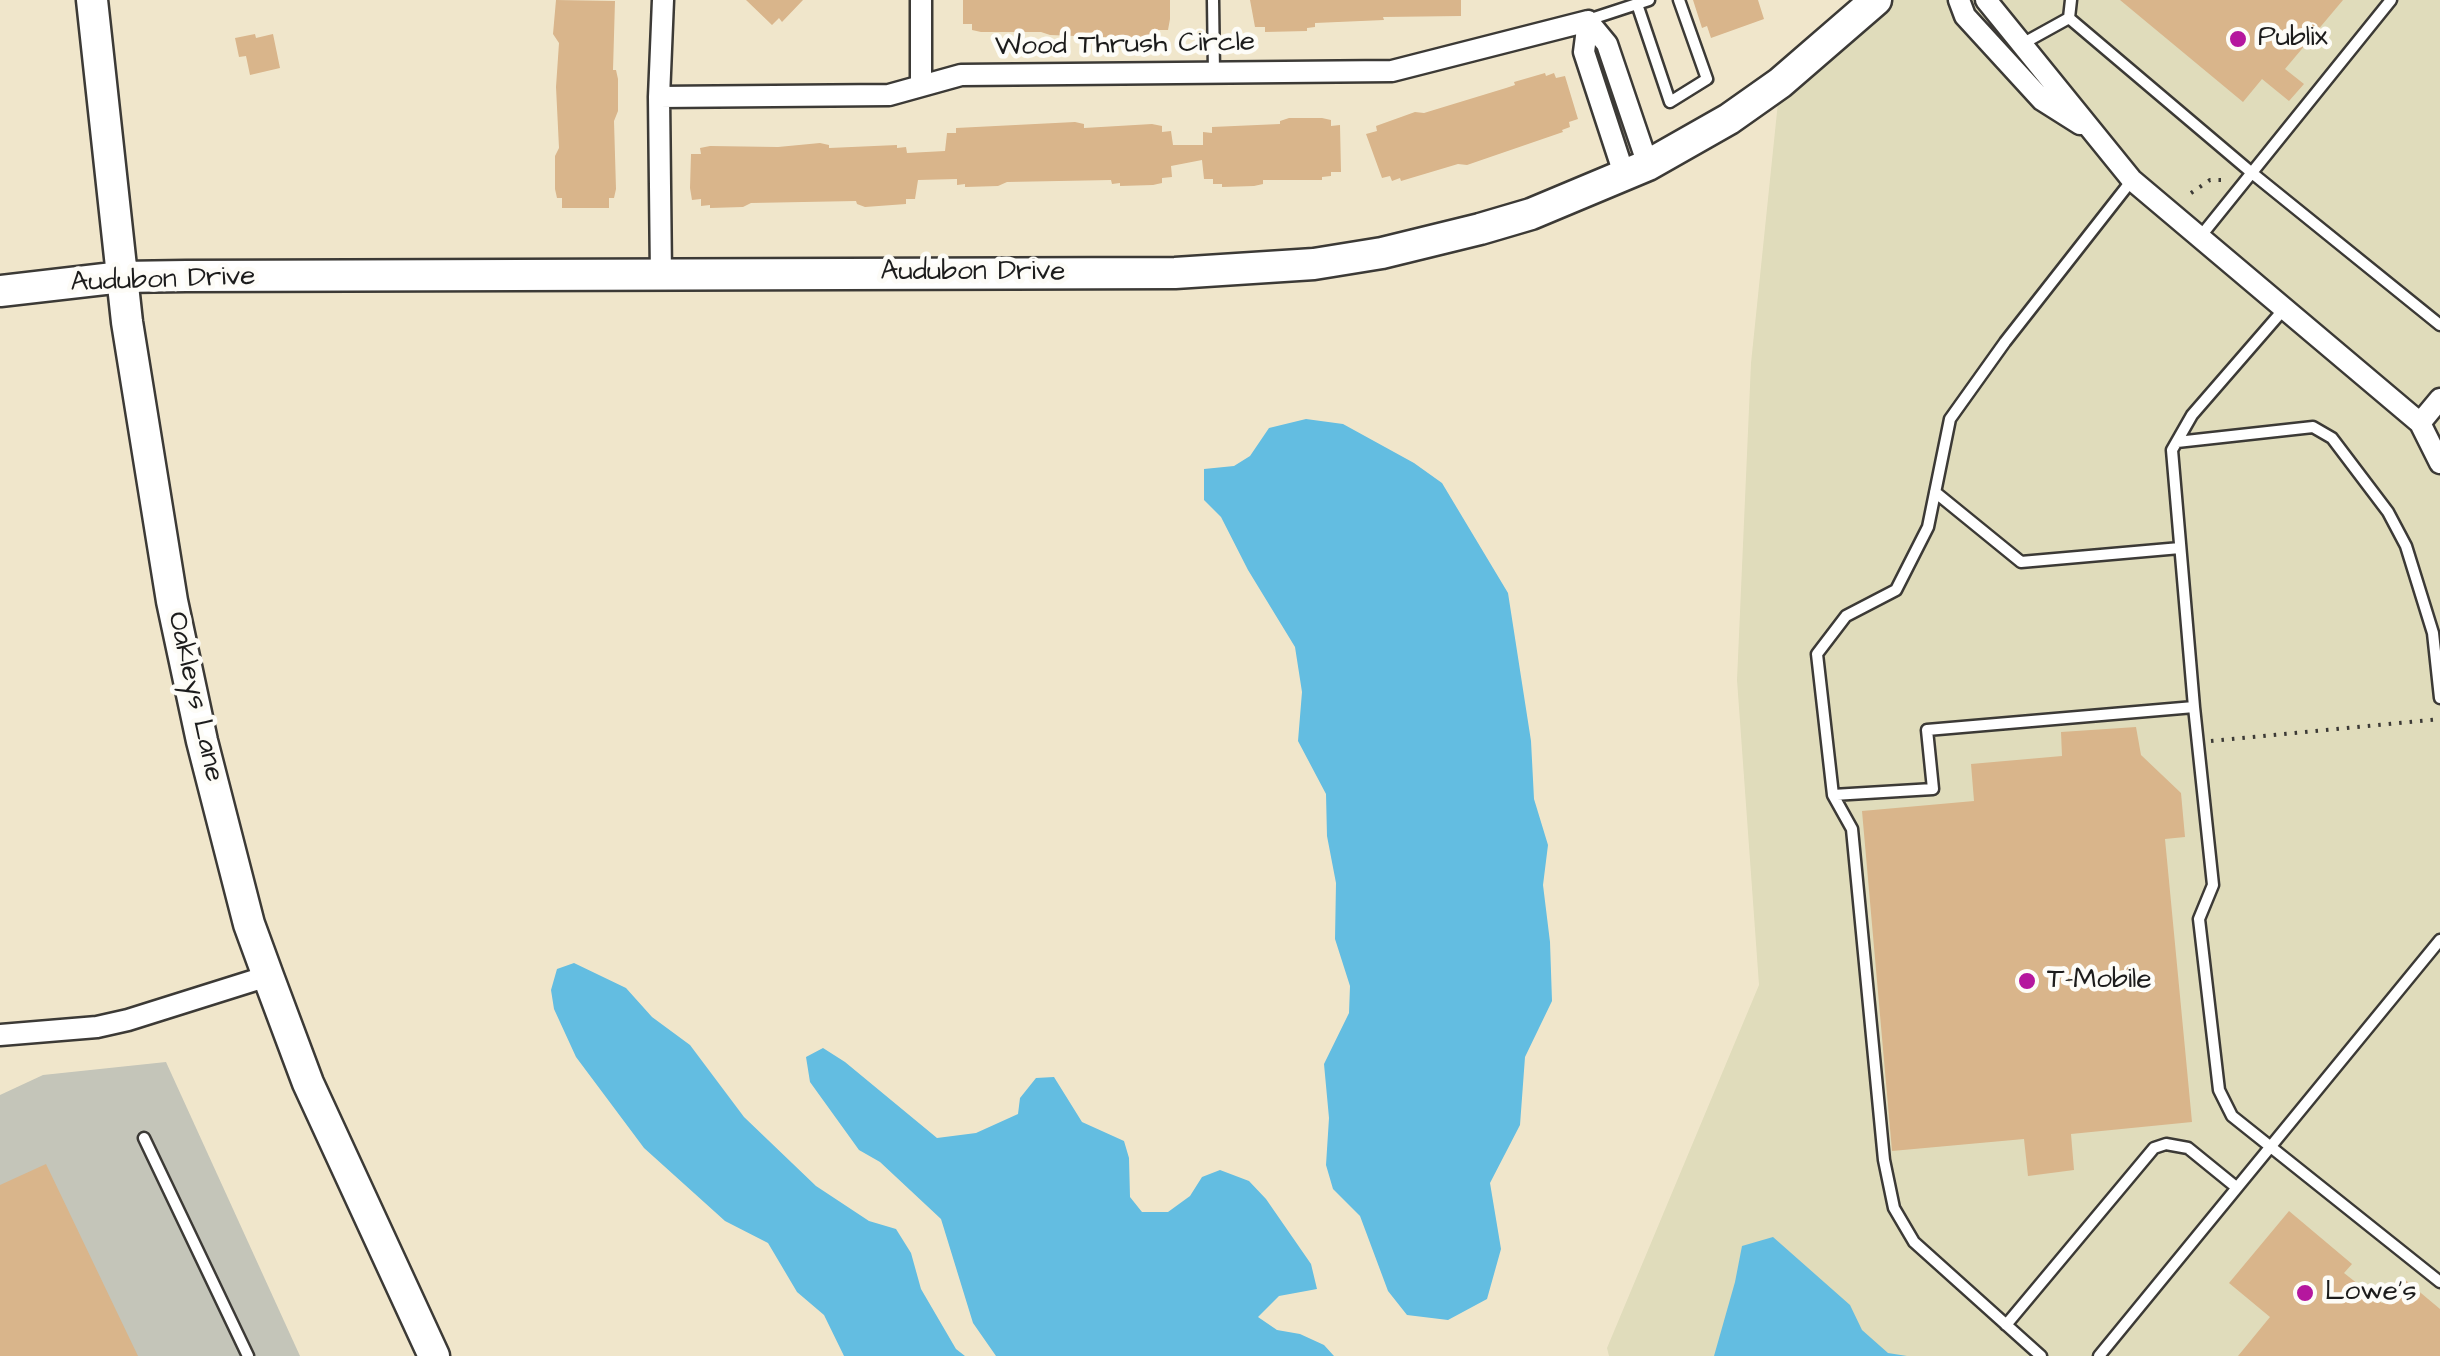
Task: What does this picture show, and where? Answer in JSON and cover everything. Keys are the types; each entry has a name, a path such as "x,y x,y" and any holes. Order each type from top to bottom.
{"street":[{"name":"Oakleys Lane","path":"92,0 122,278 172,602 202,742 249,924 308,1082 434,1356"},
{"path":"661,276 659,97 663,0"},
{"path":"921,0 921,85"},
{"name":"Audubon Drive","path":"0,292 122,278 1175,273 1314,264 1480,230 1530,214 1636,169 1729,119 1780,83 1876,0"},
{"path":"1959,0 1964,16 2042,100 2094,133"},
{"path":"1986,0 2132,180 2420,423 2440,463"},
{"path":"1588,21 1607,44 1636,169"},
{"name":"Wood Thrush Circle","path":"659,97 889,95 961,76 1392,71 1588,21"},
{"path":"2420,423 2440,399"},
{"path":"0,1035 97,1027 268,976"}],"lane":[{"path":"1213,0 1214,72"},
{"path":"1588,21 1643,2 1670,102 1707,79 1679,0"},
{"path":"2069,18 2071,0"},
{"path":"2200,238 2391,0"},
{"path":"2022,44 2069,18"},
{"path":"2069,18 2252,173 2438,320"},
{"path":"2041,1356 1914,1242 1894,1208 1884,1160 1852,829 1833,795 1816,654 1846,616 1896,590 1928,527 1950,419 2132,180"},
{"path":"2284,309 2192,415 2172,450 2213,885 2199,919 2219,1090 2232,1116 2440,1282"},
{"path":"2177,442 2313,428 2332,438 2388,512 2406,546 2433,632 2440,698"},
{"path":"1935,492 2021,562 2180,548"},
{"path":"1833,795 1933,789 1927,730 2194,708"},
{"path":"2099,1356 2440,940"},
{"path":"144,1138 248,1356"},
{"path":"2006,1325 2154,1148 2166,1144 2188,1148 2236,1187"}],"path":[{"path":"2191,193 2210,180 2223,180"},
{"path":"2198,742 2440,718"}],"shaded area":[{"path":"1876,0 2440,0 2440,1356 1609,1356 1607,1348 1759,985 1737,680 1751,363 1780,83"},
{"path":"166,1062 300,1356 0,1356 0,1095 43,1075"}],"water":[{"path":"1306,419 1343,424 1442,483 1508,593 1531,741 1534,799 1548,845 1543,885 1552,1001 1525,1057 1520,1125 1490,1183 1501,1249 1487,1299 1448,1320 1407,1315 1388,1291 1360,1216 1333,1189 1326,1165 1329,1118 1324,1064 1349,1013 1350,986 1335,939 1336,883 1327,836 1326,794 1298,741 1302,692 1295,647 1221,517 1204,500 1204,469 1234,466 1250,456 1269,428"},
{"path":"574,963 626,988 652,1017 690,1045 744,1117 816,1186 869,1221 896,1229 911,1253 921,1289 956,1349 965,1356 844,1356 824,1315 797,1292 768,1243 725,1221 644,1148 576,1057 554,1009 551,990 557,969"},
{"path":"823,1048 937,1138 976,1133 1018,1114 1020,1098 1036,1078 1054,1077 1082,1122 1124,1141 1129,1158 1130,1197 1142,1212 1168,1212 1190,1196 1202,1177 1220,1170 1249,1181 1311,1264 1317,1289 1279,1296 1258,1317 1277,1330 1300,1334 1324,1345 1334,1356 996,1356 973,1323 941,1219 880,1162 859,1150 810,1082 806,1057"},
{"path":"1773,1237 1850,1305 1862,1330 1888,1353 1907,1356 1714,1356 1742,1246"}],"building":[{"path":"556,0 615,1 616,189 614,198 609,198 609,208 562,208 562,198 557,198 559,43 553,34"},
{"path":"746,0 803,0 782,22 779,18 772,25"},
{"path":"963,0 1170,0 1170,19 1168,30 1159,30 1159,36 1150,39 981,32 972,30 972,24 963,24"},
{"path":"1250,0 1461,0 1461,16 1383,17 1384,20 1315,23 1307,31 1265,32 1265,27 1255,27"},
{"path":"1693,0 1758,0 1764,19 1711,38 1707,26 1702,28"},
{"name":"Publix","path":"2120,0 2343,0 2285,69 2304,84 2289,101 2262,79 2243,102"},
{"path":"255,34 256,38 273,34 280,68 250,75 246,56 239,57 235,38"},
{"path":"1554,73 1556,78 1565,76 1578,119 1569,122 1570,127 1563,132 1467,165 1458,164 1401,181 1392,181 1390,176 1382,178 1366,134 1377,131 1376,126"},
{"path":"1289,118 1322,118 1331,120 1331,126 1340,125 1341,172 1331,172 1322,180 1263,180 1263,184 1254,186 1222,187 1213,184 1213,179 1204,179 1202,160 1171,166 1172,177 1153,185 1120,186 1111,180 965,187 957,185 957,179 918,180 915,199 906,199 906,204 865,207 856,201 751,203 743,207 710,208 701,206 701,199 692,200 690,188 691,154 701,154 700,148 710,146 820,143 829,148 897,145 906,147 907,153 945,151 947,133 956,133 956,128 1075,122 1084,124 1084,128 1152,124 1162,126 1162,132 1171,131 1173,145 1203,145 1203,132 1212,133 1212,127 1280,124"},
{"name":"T-Mobile","path":"2136,727 2141,755 2181,793 2185,837 2165,839 2192,1122 2071,1134 2074,1170 2028,1176 2024,1139 1892,1151 1862,811 1974,801 1971,764 2062,756 2061,732"},
{"path":"46,1164 138,1356 0,1356 0,1185"},
{"name":"Lowe's","path":"2289,1211 2352,1264 2344,1273 2382,1303 2403,1278 2440,1309 2440,1356 2238,1356 2270,1317 2229,1283"}],"place":[{"name":"Publix","path":"2238,39"},
{"name":"T-Mobile","path":"2027,981"},
{"name":"Lowe's","path":"2305,1293"}]}
